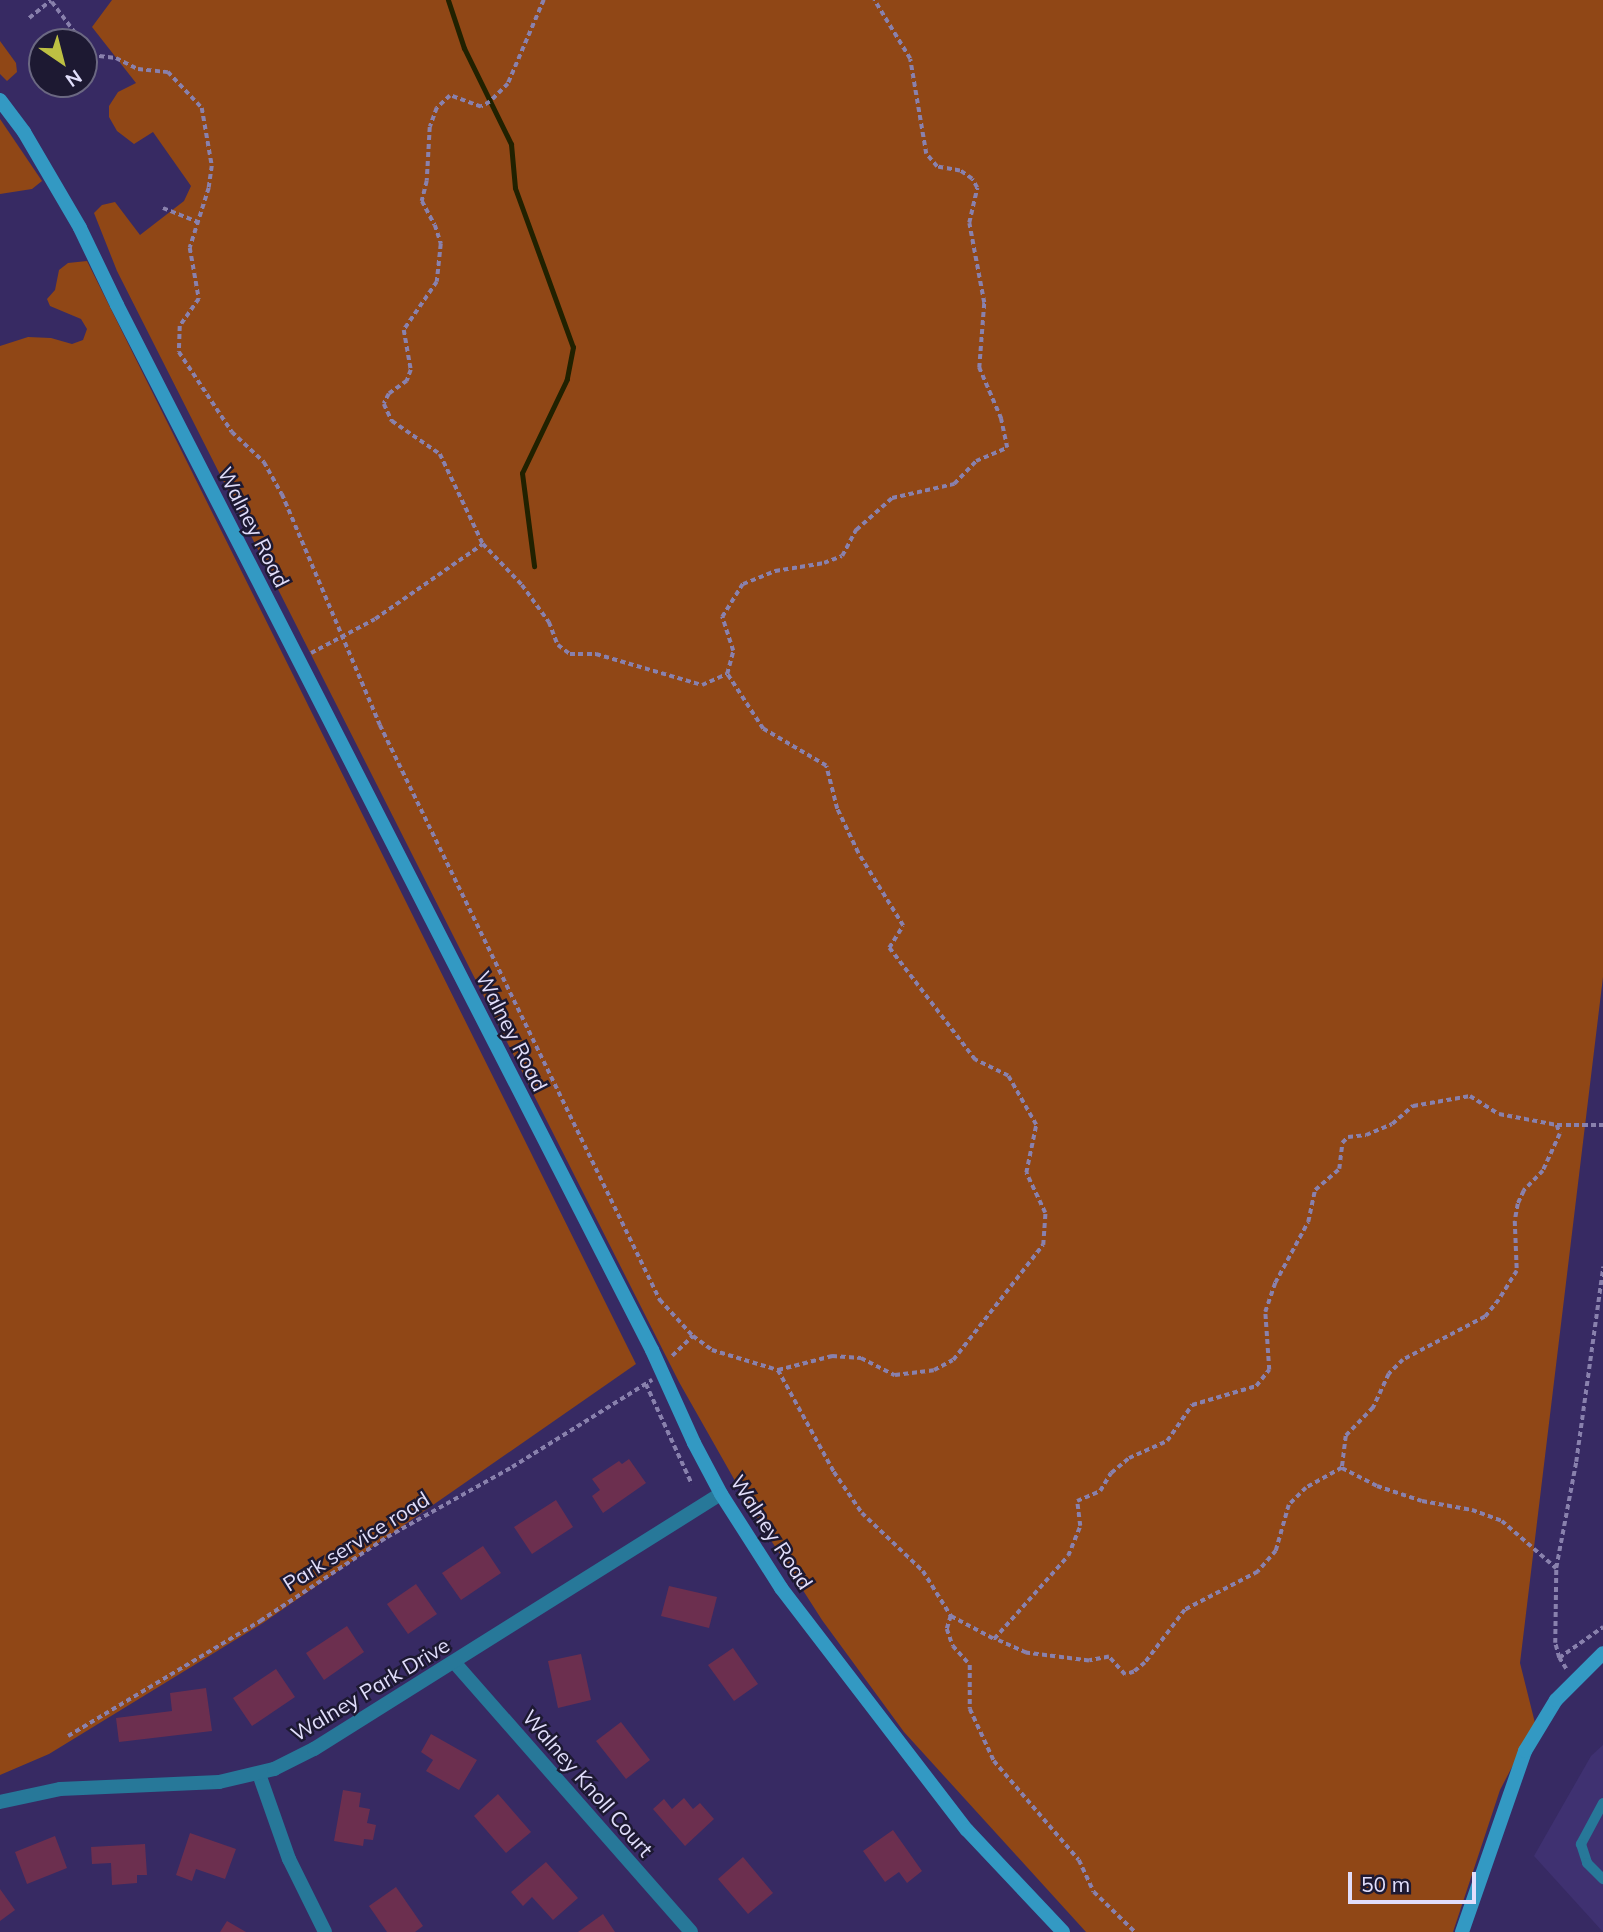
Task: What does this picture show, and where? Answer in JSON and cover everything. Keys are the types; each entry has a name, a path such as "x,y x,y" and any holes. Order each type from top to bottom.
{"main road":[{"name":"Walney Road","path":"0,100 29,140 80,228 721,1494 781,1588 967,1830 1063,1932"},
{"path":"1462,1932 1525,1751 1556,1700 1603,1653"}],"street":[{"name":"Walney Park Drive","path":"0,1802 60,1789 219,1782 259,1774 314,1749 721,1494"},
{"name":"Walney Knoll Court","path":"454,1662 691,1932"},
{"path":"259,1774 289,1859 325,1932"}],"lane":[{"path":"1603,1802 1581,1844 1587,1863 1603,1879"}],"path":[{"path":"544,0 508,84 491,102 481,107 450,96 437,108 430,127 427,181 422,201 435,225 441,244 437,282 404,330 411,370 407,382 389,394 384,404 392,422 440,454 483,544 522,585 550,622 558,645 570,654 596,654 702,685 727,674"},
{"path":"98,56 116,58 138,69 168,72 202,108 212,166 190,248 199,299 180,326 179,352 232,432 264,462 282,494 420,808 660,1300 693,1336 712,1350 778,1370 832,1356 861,1357 895,1375 934,1370 953,1360 1043,1245 1045,1213 1026,1174 1036,1125 1008,1076 975,1060 889,948 903,926 859,853 837,809 826,765 763,729 727,674 733,651 722,617 743,584 775,571 824,564 842,556 856,530 892,498 954,484 976,461 1007,448 1001,419 979,368 984,303 969,223 977,188 971,179 960,171 937,167 926,154 910,59 874,0"},
{"path":"29,18 51,1 72,28"},
{"path":"163,208 198,222"},
{"path":"299,659 376,619 483,544"},
{"path":"994,1639 1068,1556 1080,1526 1077,1501 1100,1491 1111,1472 1129,1458 1167,1441 1192,1405 1256,1386 1269,1370 1265,1312 1275,1283 1308,1222 1315,1190 1339,1169 1342,1143 1348,1138 1366,1135 1392,1124 1413,1106 1470,1096 1499,1114 1557,1125 1603,1125"},
{"path":"1342,1468 1346,1436 1373,1408 1389,1374 1403,1360 1485,1317 1499,1300 1517,1271 1515,1221 1518,1204 1524,1191 1543,1171 1555,1149 1560,1134 1557,1125"},
{"path":"1603,1268 1576,1462 1556,1568 1555,1643 1559,1658 1603,1627"},
{"name":"Park service road","path":"68,1736 260,1620 387,1537 512,1467 646,1384 662,1373 670,1358 693,1336"},
{"path":"778,1370 834,1472 862,1513 923,1572 951,1616 1026,1653 1089,1661 1109,1657 1125,1675 1145,1663 1185,1610 1258,1572 1276,1551 1289,1505 1306,1488 1342,1468"},
{"path":"646,1384 692,1483"},
{"path":"1342,1468 1377,1486 1422,1501 1472,1510 1502,1521 1556,1568"},
{"path":"951,1616 947,1629 953,1646 970,1665 970,1709 994,1761 1079,1860 1094,1892 1135,1932"}],"shaded area":[{"path":"112,0 1603,0 1603,977 1520,1663 1535,1723 1500,1790 1453,1932 1086,1932 904,1732 822,1620 751,1509 679,1382 117,271 94,213 102,205 115,202 140,235 184,201 191,186 153,132 134,144 117,131 109,117 109,106 118,92 136,83 98,35 98,28 92,27"},
{"path":"0,41 16,63 17,72 7,81 0,74"},
{"path":"0,119 42,181 32,189 0,194"},
{"path":"87,261 636,1364 263,1623 49,1754 0,1775 0,346 28,337 51,338 72,344 83,340 87,329 81,319 50,306 47,299 55,290 59,270 68,263"},
{"path":"1603,1745 1603,1932 1534,1856 1591,1756"}],"building":[{"path":"629,1459 646,1483 603,1513 592,1496 600,1490 592,1479 619,1461 622,1464"},
{"path":"556,1500 573,1527 532,1554 514,1527"},
{"path":"483,1546 501,1573 461,1600 442,1573"},
{"path":"416,1584 437,1614 408,1634 387,1604"},
{"path":"669,1586 717,1597 709,1628 661,1616"},
{"path":"347,1626 364,1652 324,1680 306,1653"},
{"path":"733,1648 758,1684 734,1701 708,1665"},
{"path":"581,1654 591,1700 558,1708 548,1661"},
{"path":"276,1669 295,1697 252,1726 233,1698"},
{"path":"206,1688 212,1731 119,1742 116,1718 172,1711 170,1693"},
{"path":"621,1722 650,1760 626,1779 596,1741"},
{"path":"431,1734 477,1760 459,1790 426,1771 433,1760 421,1752"},
{"path":"343,1790 361,1793 359,1807 370,1809 367,1823 376,1825 373,1840 364,1839 363,1846 334,1841"},
{"path":"498,1794 531,1832 506,1853 474,1816"},
{"path":"684,1798 693,1809 700,1803 714,1819 685,1846 653,1809 664,1799 672,1809"},
{"path":"893,1830 922,1871 907,1883 899,1872 885,1882 863,1851"},
{"path":"190,1833 236,1849 225,1879 196,1869 192,1881 176,1875"},
{"path":"55,1836 67,1868 27,1884 15,1852"},
{"path":"145,1844 147,1875 137,1875 137,1883 112,1885 111,1863 92,1864 91,1847"},
{"path":"743,1857 773,1893 748,1914 718,1879"},
{"path":"546,1862 578,1898 553,1920 532,1897 523,1906 511,1892"},
{"path":"396,1887 423,1926 415,1932 387,1932 369,1906"},
{"path":"0,1889 15,1910 0,1921"},
{"path":"603,1914 615,1932 578,1932"},
{"path":"227,1921 246,1932 220,1932"}],"waterway":[{"path":"448,0 464,48 511,144 515,188 573,347 567,379 522,473 534,566"}]}
